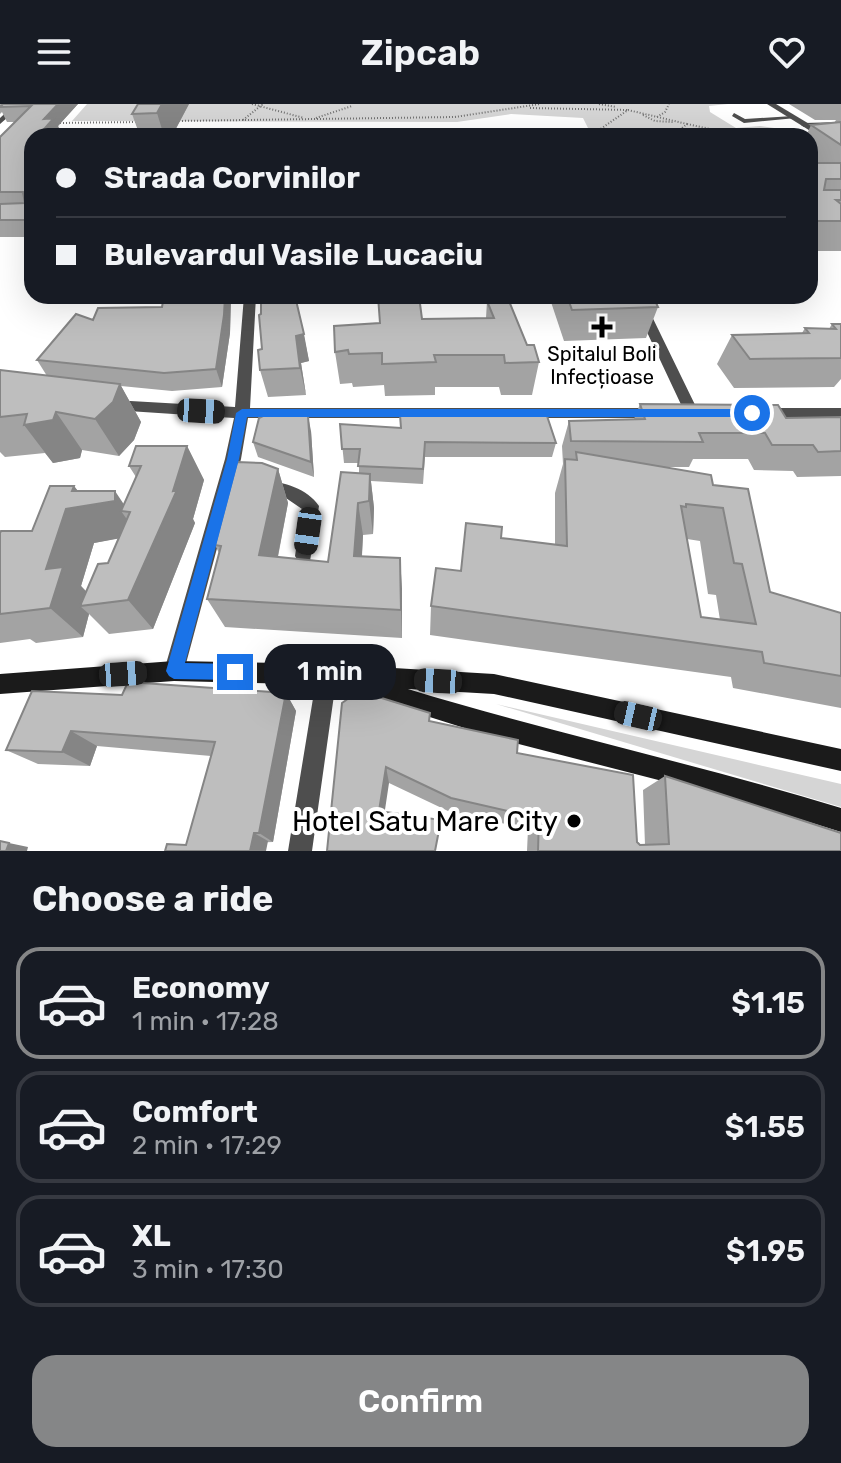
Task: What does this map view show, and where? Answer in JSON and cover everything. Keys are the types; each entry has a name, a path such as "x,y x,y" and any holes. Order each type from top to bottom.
{"main road":[{"path":"0,684 174,671 327,674 494,684 841,760"},
{"path":"327,674 627,772 744,790 841,820"}],"street":[{"path":"0,122 5,113 19,104"},
{"path":"771,104 809,128"},
{"path":"818,133 841,147"},
{"path":"174,671 228,477 242,413 249,304"},
{"path":"104,404 242,413 700,413 640,304"},
{"path":"737,413 841,413"},
{"path":"228,477 288,491 311,506 304,556"},
{"path":"300,851 327,674"}],"lane":[{"path":"734,115 744,121 793,118"},
{"path":"804,125 841,124"}],"path":[{"path":"252,104 312,120 352,105 354,120"},
{"path":"242,121 263,104"},
{"path":"512,104 524,108 628,110"},
{"path":"164,121 440,118 540,104"},
{"path":"599,104 642,113 655,120 706,128"},
{"path":"623,109 626,104"},
{"path":"655,120 669,104"},
{"path":"602,128 628,110"},
{"path":"55,123 149,122"},
{"path":"682,128 687,124"}],"shaded area":[{"path":"87,104 728,104 709,106 710,112 736,128 588,128 583,118 511,114 457,122 72,121"},
{"path":"496,704 841,784 841,807"}],"building":[{"path":"3,104 58,104 44,119 54,118 45,128 24,128 24,198 23,192 0,192 0,137 31,106 0,107"},
{"path":"138,104 162,104 157,113 132,114"},
{"path":"841,122 841,145 818,128 811,125"},
{"path":"818,163 841,163 841,179 826,179 824,190 841,190 841,200 836,200 841,204 841,221 818,221"},
{"path":"24,203 24,220 0,220 0,204"},
{"path":"163,304 225,304 216,369 164,373 37,360 76,314 93,320 98,308 162,307"},
{"path":"261,304 297,304 304,334 296,336 300,368 260,370"},
{"path":"379,304 420,304 422,319 494,318 488,304 510,304 527,345 534,345 539,362 505,363 504,355 434,355 436,362 382,364 382,353 335,352 334,326 380,323"},
{"path":"570,304 657,304 658,307 572,310"},
{"path":"832,324 841,324 841,358 750,359 732,335 809,333 805,328 836,329"},
{"path":"0,370 120,384 113,402 95,419 56,412 53,420 24,425 27,414 0,417"},
{"path":"640,404 778,405 786,418 841,417 841,451 818,452 813,445 772,445 765,433 699,433 703,442 571,441 569,421 645,419"},
{"path":"265,415 308,416 311,462 253,442 259,418"},
{"path":"400,415 547,416 556,443 425,442 423,469 358,466 360,449 342,449 340,424 401,428"},
{"path":"136,446 187,446 173,491 177,490 128,600 80,606 98,564 108,563 130,512 121,511 141,466 129,466"},
{"path":"576,452 711,475 713,485 748,489 770,592 841,613 841,676 764,663 762,652 431,606 436,568 461,571 466,523 502,527 501,538 567,546 565,459 577,460","holes":["681,506 723,508 734,563 742,564 756,624 701,617"]},
{"path":"237,462 262,463 278,469 259,555 328,562 341,472 370,474 369,501 358,503 354,556 400,558 401,610 207,599 221,546 215,545"},
{"path":"50,486 74,486 72,491 115,491 115,501 66,509 46,569 63,567 50,608 0,614 0,533 32,531"},
{"path":"128,682 286,693 259,833 254,833 250,851 165,851 167,844 186,845 215,742 71,731 62,752 6,750 32,691 122,695"},
{"path":"359,691 430,713 429,721 518,740 517,753 633,775 637,842 640,845 669,844 665,776 841,833 841,851 538,851 539,818 451,798 386,767 379,811 441,820 435,851 327,851 342,703"},
{"path":"0,841 9,843 6,851 0,851"}],"place":[{"name":"Spitalul Boli Infecțioase","path":"602,327"},
{"name":"Hotel Satu Mare City","path":"574,821"}],"route":[{"path":"235,672 174,671 233,459 242,413 752,413"}]}
